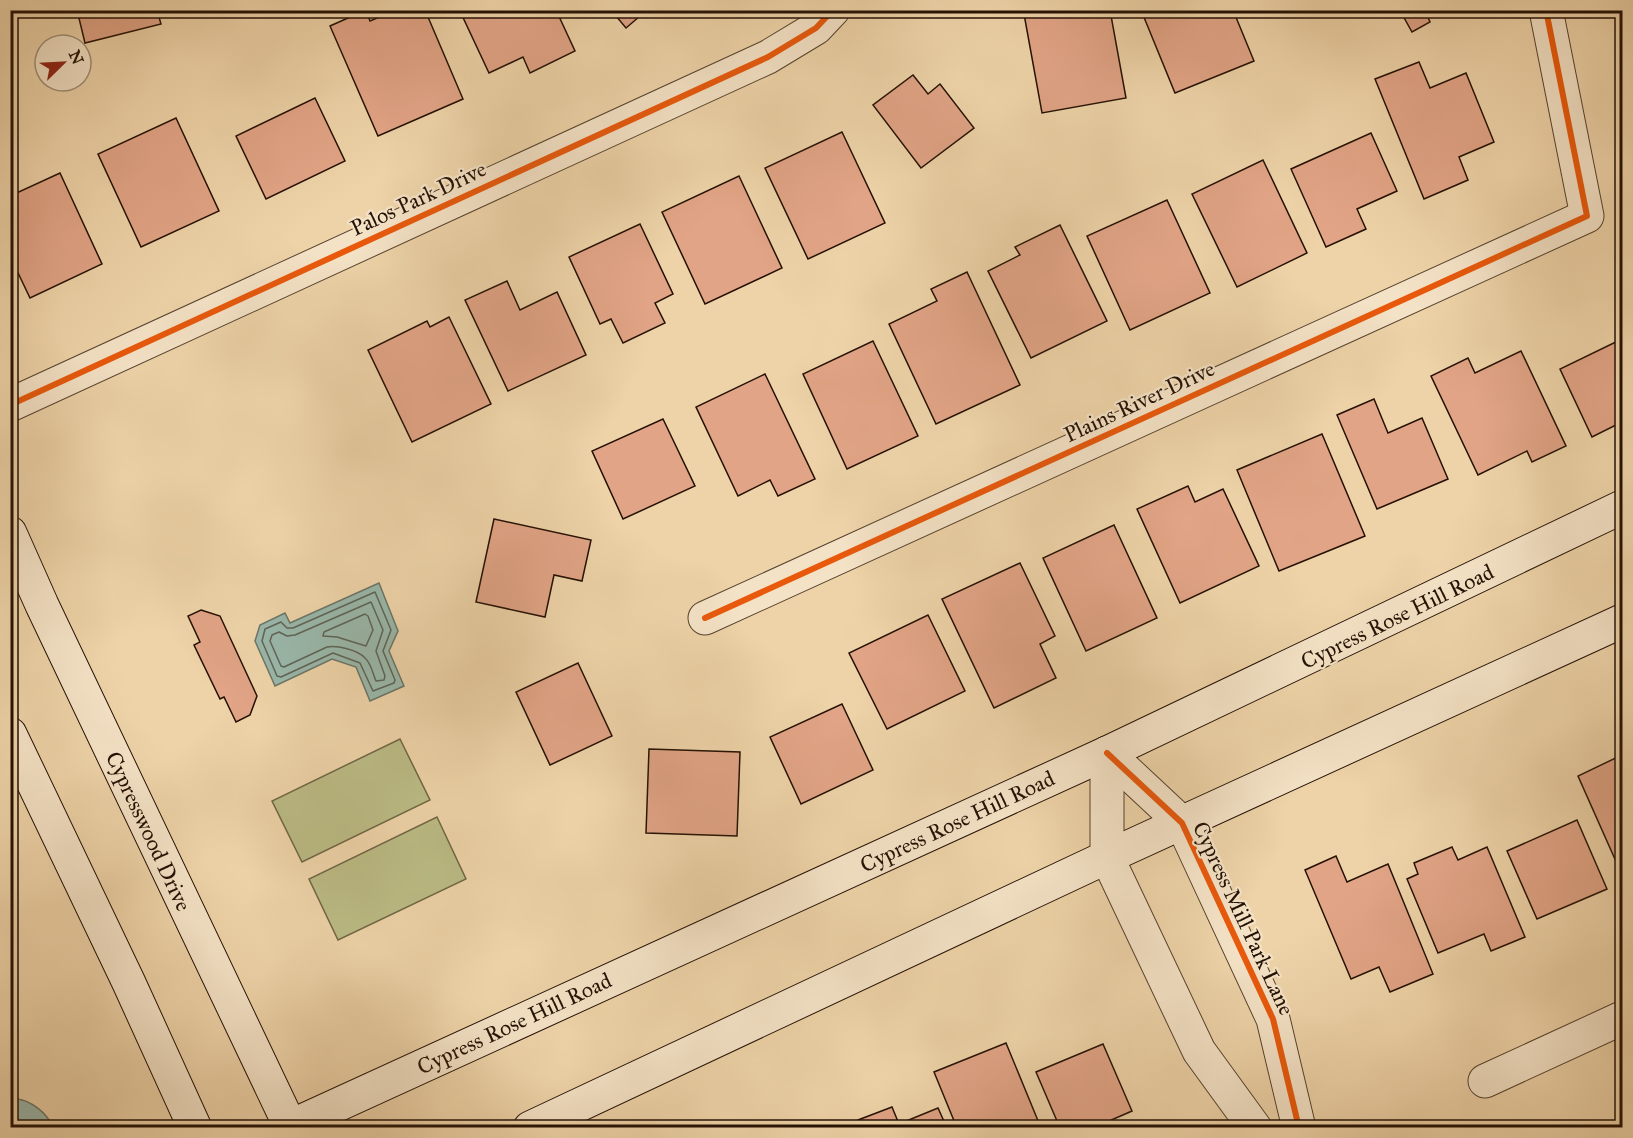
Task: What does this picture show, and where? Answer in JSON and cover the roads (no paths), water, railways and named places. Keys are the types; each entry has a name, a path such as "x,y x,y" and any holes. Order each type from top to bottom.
{"main road":[{"name":"Palos Park Drive","path":"10,405 768,57 816,28 832,10"},
{"name":"Plains River Drive","path":"705,618 1587,216 1546,10"},
{"name":"Cypress Rose Hill Road","path":"290,1127 1107,753 1623,507"},
{"name":"Cypresswood Drive","path":"10,533 290,1127"},
{"path":"530,1128 1107,857 1623,621"},
{"path":"10,735 129,983 195,1128"},
{"name":"Cypress Mill Park Lane","path":"1107,753 1182,823 1273,1019 1299,1128"},
{"path":"1107,753 1107,857 1199,1051 1255,1128"},
{"path":"1485,1081 1623,1018"}],"water":[{"path":"379,583 398,631 389,651 404,686 370,701 356,667 332,659 275,686 255,641 260,625 285,613 290,623"},
{"path":"16,1099 38,1108 47,1117 52,1127 15,1127 11,1123 10,1100"}]}
